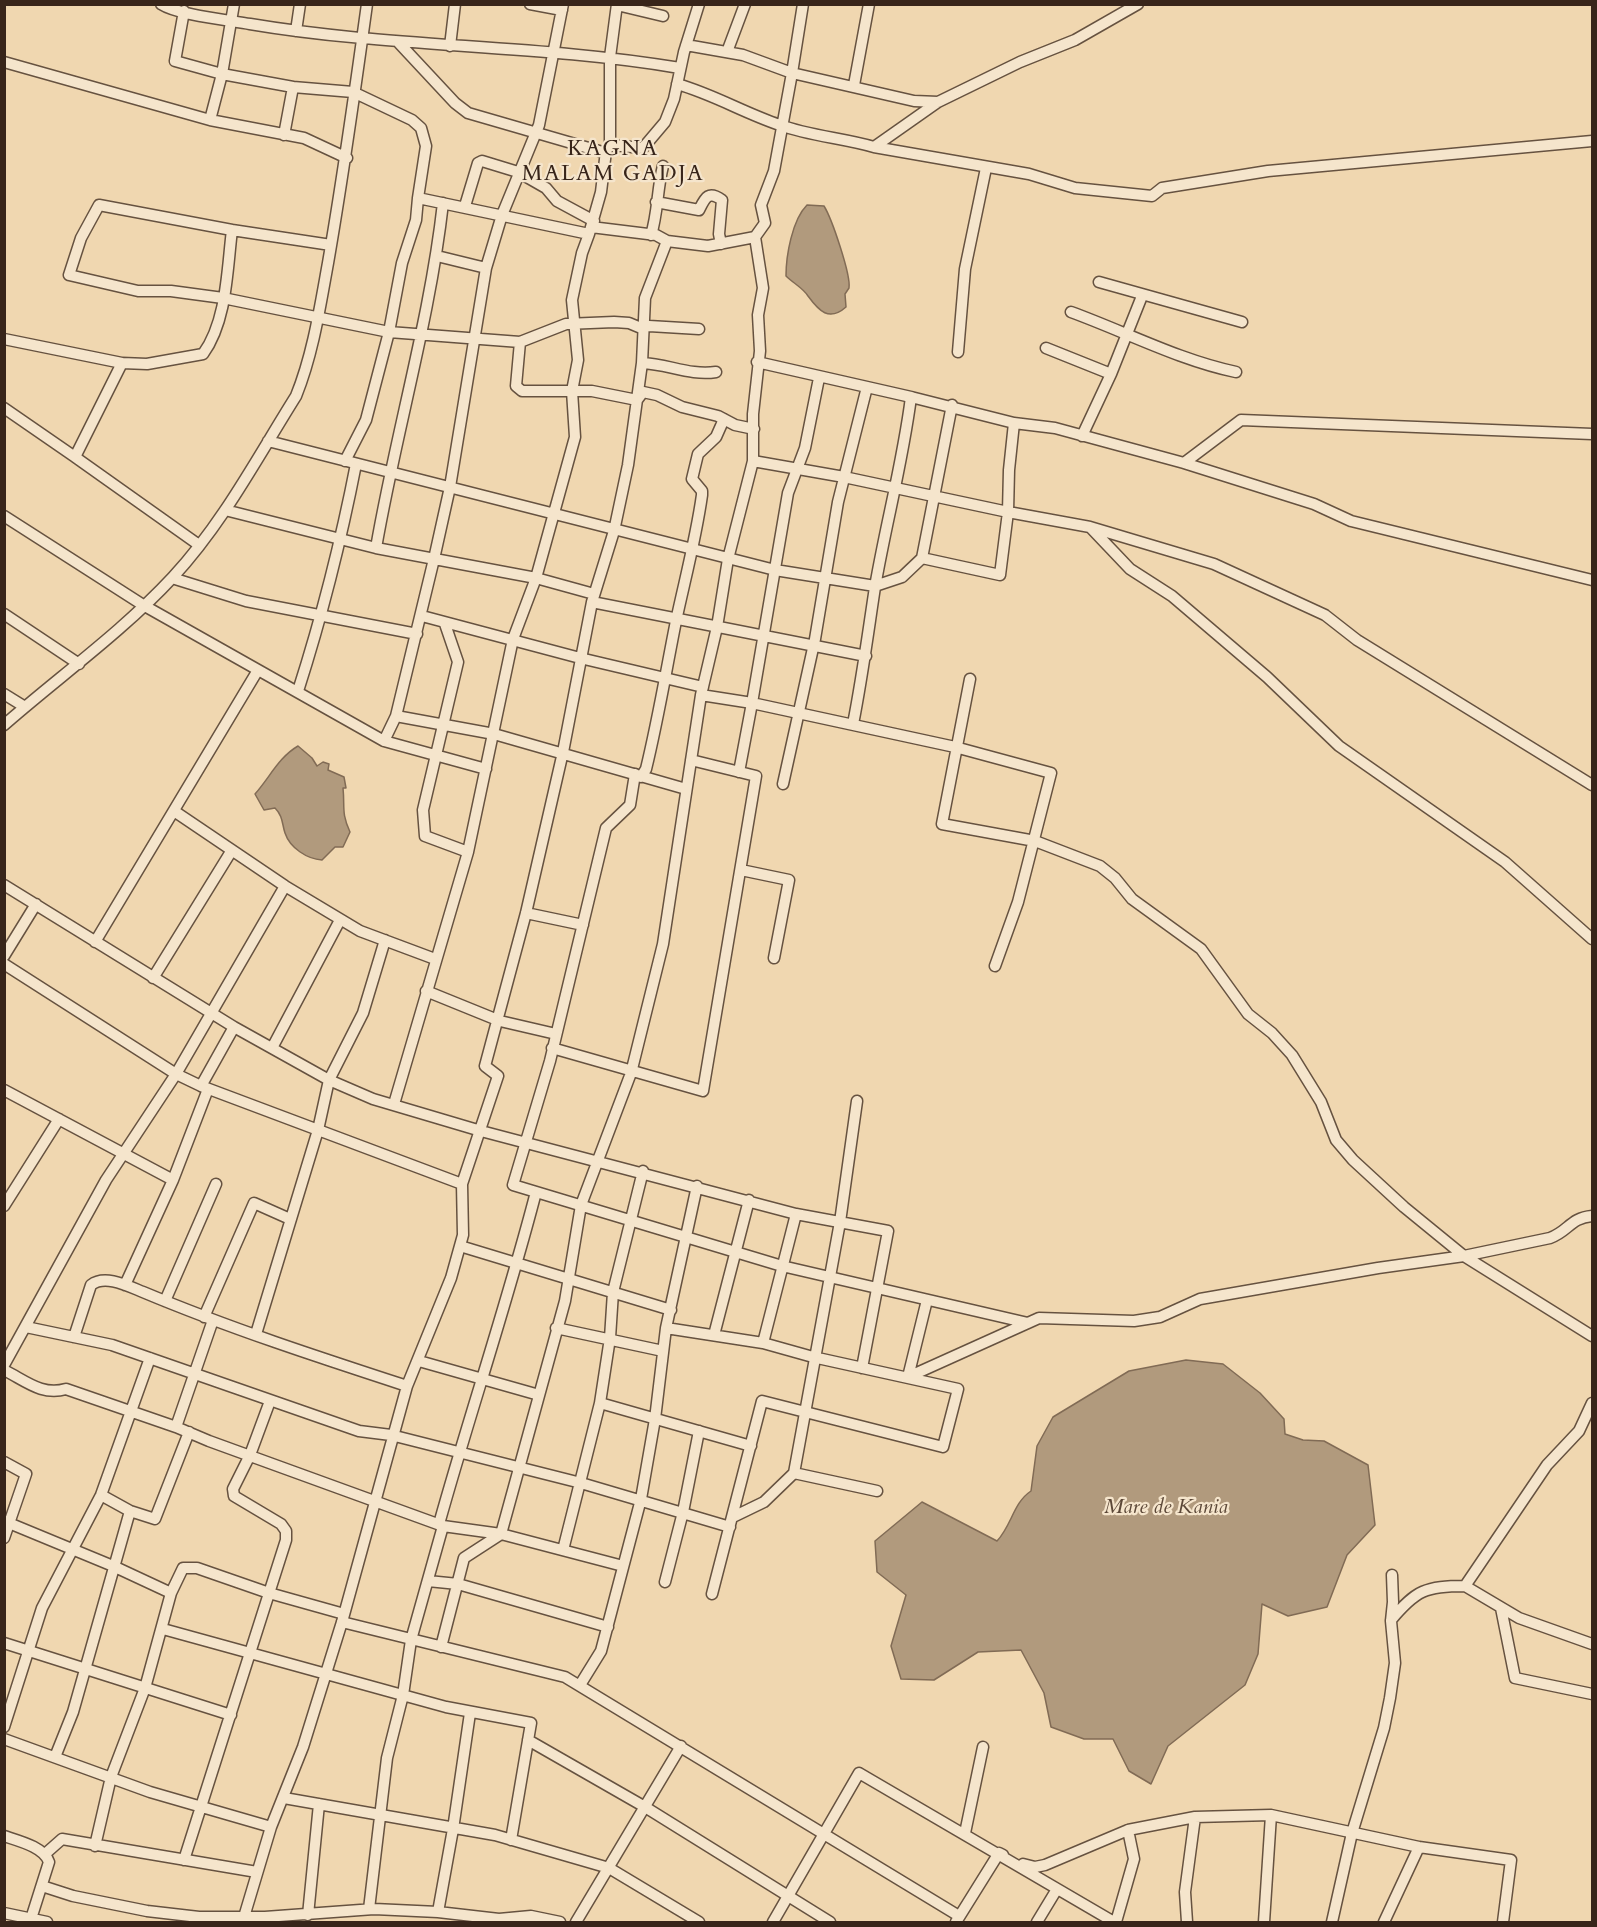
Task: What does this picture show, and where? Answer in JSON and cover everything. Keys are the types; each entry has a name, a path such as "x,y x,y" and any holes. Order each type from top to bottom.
{"street":[{"path":"161,4 231,21 296,31 399,43 610,57 680,68"},
{"path":"210,120 222,74 234,4"},
{"path":"296,31 300,4"},
{"path":"4,725 79,663 172,578 225,510 296,396 304,377 347,158 353,92 367,4"},
{"path":"450,46 455,4"},
{"path":"384,741 396,716 422,616 450,487 486,268 518,172 536,131 555,54 563,7 530,4"},
{"path":"399,43 462,110 536,131 567,144 608,149 643,148 664,122 699,4"},
{"path":"726,52 745,4"},
{"path":"418,198 465,206 502,216 651,235 667,241 708,246 755,237 765,224 761,205 774,171 803,4"},
{"path":"854,86 869,4"},
{"path":"874,147 938,102 1020,62 1075,40 1138,4"},
{"path":"394,1104 468,852 513,639 536,578 575,437 572,391 578,360 572,300 582,253 592,227 608,149 610,57 617,5 663,16"},
{"path":"184,11 175,61 222,74 292,87 353,92 412,120 421,128 426,146 416,220 402,263 389,332 366,420 350,463 341,539 323,614 298,691"},
{"path":"686,45 726,52 792,73 914,101 938,102"},
{"path":"4,62 210,120 304,138 347,158"},
{"path":"676,84 697,90 782,126 848,139 874,147 1029,174 1075,188 1152,196 1162,188 1268,171 1593,141"},
{"path":"284,135 292,87"},
{"path":"465,206 480,162 518,172 546,189 557,201 592,227"},
{"path":"651,235 657,217 656,202 663,166"},
{"path":"958,352 965,269 986,168"},
{"path":"656,202 699,210 702,201 709,195 715,195 722,200 719,234 721,244"},
{"path":"376,548 389,472 437,256 443,203"},
{"path":"331,245 232,230 99,205 81,238 69,275 138,291 171,291 223,298 389,332 420,332 520,342 553,328 574,323 629,323 641,328 649,326 699,329"},
{"path":"4,339 122,363 147,364 203,354 210,344 223,298 232,230"},
{"path":"441,1647 465,1558 501,1534 521,1468 556,1328 565,1301 567,1278 581,1205 631,1073 663,944 702,691 717,627 728,559 753,461 757,362 760,351 758,315 763,288 755,237"},
{"path":"244,1917 271,1827 284,1798 343,1618 406,1386 419,1361 446,1294 463,1235 462,1184 498,1076 485,1066 500,1020 526,914 563,752 593,598 614,531 628,465 642,363 641,328 649,283 667,241"},
{"path":"437,256 486,268"},
{"path":"1100,282 1143,296 1242,322"},
{"path":"1082,436 1129,333 1143,296"},
{"path":"1071,312 1129,333 1200,364 1236,372"},
{"path":"520,342 517,389 598,392 637,400"},
{"path":"1046,348 1111,374"},
{"path":"757,362 819,378 952,405 1014,423 1055,428 1184,463 1314,504 1351,521 1593,580"},
{"path":"75,457 122,363"},
{"path":"642,363 666,364 693,374 716,372"},
{"path":"739,772 789,494 799,468 819,378"},
{"path":"783,784 813,646 844,477 867,387"},
{"path":"637,400 643,392 649,393 682,407 754,429"},
{"path":"853,724 866,656 875,586 897,487 911,397"},
{"path":"268,441 694,551 775,570 875,586 902,577 922,558 952,405"},
{"path":"4,408 199,545"},
{"path":"724,419 716,437 695,462 692,479 702,490 702,495 694,551 676,621 667,677 646,769 638,776 630,805 606,828 556,1034 513,1185 782,1266 1028,1323"},
{"path":"1184,463 1241,420 1593,434"},
{"path":"922,558 1000,575 1008,512 1009,470 1014,423"},
{"path":"753,461 897,487 935,498 1090,527 1214,564 1325,615 1357,640 1593,785"},
{"path":"225,510 376,548 536,578 593,598 676,621 866,656"},
{"path":"4,516 143,605 384,741 486,768"},
{"path":"1090,527 1130,568 1172,596 1258,669 1339,746 1505,862 1593,939"},
{"path":"172,578 246,601 323,614 417,634"},
{"path":"4,614 79,663"},
{"path":"422,616 445,624 513,639 580,658 667,677 702,691 955,747 1051,773 1035,841 995,966"},
{"path":"445,624 458,662 438,756 423,810 425,836 468,852"},
{"path":"96,942 258,670"},
{"path":"970,679 955,747 942,824 1035,841 1100,866 1115,878 1132,899 1201,949 1248,1014 1272,1033 1292,1055 1321,1102 1336,1140 1404,1208 1464,1256 1593,1336"},
{"path":"4,694 25,707"},
{"path":"396,716 494,734 686,789"},
{"path":"552,1048 631,1073 703,1091 756,776 691,760"},
{"path":"174,811 340,920 435,959"},
{"path":"153,978 232,850"},
{"path":"741,870 789,880 774,958"},
{"path":"4,885 212,1014 329,1080 394,1104 481,1131 599,1160 796,1214 888,1231 862,1368"},
{"path":"4,1365 106,1180 125,1155 176,1074 285,886"},
{"path":"4,956 36,904"},
{"path":"526,914 583,925"},
{"path":"272,1048 340,920"},
{"path":"256,1334 318,1130 329,1080 363,1013 385,940"},
{"path":"4,964 176,1074 205,1088 462,1184"},
{"path":"426,991 500,1020 556,1034"},
{"path":"125,1285 173,1180 205,1088 234,1027"},
{"path":"4,1090 173,1180"},
{"path":"26,1327 112,1345 359,1431 391,1435 581,1482 683,1512 732,1522 764,1502 794,1473 813,1358 840,1222 857,1101"},
{"path":"4,1206 59,1119"},
{"path":"563,1550 600,1403 610,1338 613,1292 643,1172"},
{"path":"165,1301 216,1184"},
{"path":"580,1685 601,1652 641,1499 655,1419 666,1329 697,1186"},
{"path":"369,1909 387,1758 403,1695 411,1640 428,1581 459,1452 480,1377 518,1263 536,1192"},
{"path":"714,1335 749,1200"},
{"path":"176,1426 194,1374 208,1318 254,1203 290,1219"},
{"path":"763,1342 796,1214"},
{"path":"908,1377 1039,1318 1134,1321 1160,1317 1200,1299 1378,1268 1464,1256 1550,1238 1558,1235 1575,1218 1593,1216"},
{"path":"460,1246 671,1310"},
{"path":"74,1337 91,1285 101,1280 125,1285 208,1318 406,1386"},
{"path":"908,1377 927,1300"},
{"path":"556,1328 663,1351"},
{"path":"666,1329 763,1342 813,1358 958,1389 943,1447 762,1401 712,1594"},
{"path":"4,1727 42,1608 101,1495 150,1358"},
{"path":"419,1361 539,1395"},
{"path":"4,1370 42,1390 52,1393 66,1389 176,1426 441,1525 501,1534 623,1566"},
{"path":"184,1860 251,1654 286,1531 281,1524 234,1496 233,1489 250,1455 270,1401"},
{"path":"1465,1586 1547,1464 1579,1431 1593,1402"},
{"path":"600,1403 751,1446"},
{"path":"665,1582 683,1512 699,1431"},
{"path":"101,1495 130,1511 155,1519 189,1432"},
{"path":"4,1462 26,1474 7,1522 4,1538"},
{"path":"794,1473 877,1491"},
{"path":"55,1757 73,1713 130,1511"},
{"path":"7,1522 171,1593"},
{"path":"95,1846 111,1777 145,1689 171,1593 181,1570 188,1566 411,1640 565,1677 825,1834 957,1919 999,1853"},
{"path":"1332,1923 1352,1833 1384,1728 1390,1698 1395,1663 1390,1621 1394,1602 1392,1575"},
{"path":"428,1581 458,1584 608,1627"},
{"path":"1390,1621 1408,1599 1423,1590 1439,1586 1465,1586 1501,1608 1544,1628 1593,1644"},
{"path":"1501,1608 1515,1678 1593,1694"},
{"path":"163,1629 325,1676 470,1713 531,1723 511,1840"},
{"path":"4,1643 231,1715"},
{"path":"438,1912 470,1713"},
{"path":"4,1739 150,1792 271,1827"},
{"path":"528,1740 645,1807 830,1923"},
{"path":"576,1922 681,1746"},
{"path":"965,1833 983,1748"},
{"path":"773,1923 859,1773 965,1833 1115,1923 1134,1859 1128,1830"},
{"path":"284,1798 511,1840 609,1868 699,1923"},
{"path":"308,1915 319,1804"},
{"path":"1264,1923 1271,1815"},
{"path":"999,1853 1022,1863 1040,1866 1128,1830 1195,1817 1271,1815 1419,1847 1510,1860 1503,1923"},
{"path":"1187,1923 1185,1892 1195,1817"},
{"path":"4,1836 45,1854 50,1862 31,1920"},
{"path":"45,1854 62,1839 257,1872"},
{"path":"1384,1923 1419,1847"},
{"path":"42,1886 73,1896 147,1911 200,1917 244,1917 265,1920 308,1915 343,1917 369,1909 438,1912 454,1918 499,1919 531,1916 560,1923"},
{"path":"1037,1923 1057,1889"},
{"path":"402,1923 405,1910"},
{"path":"4,1913 47,1923"}],"water":[{"path":"807,205 824,206 836,234 847,272 849,288 845,294 846,307 834,314 820,310 803,290 786,276 787,259 794,229"},
{"path":"298,746 312,758 317,766 323,762 329,764 328,770 344,777 346,788 343,788 344,815 350,832 343,847 335,847 322,860 305,855 295,848 287,838 278,811 275,808 264,810 255,794 280,762"},
{"name":"Mare de Kania","path":"1186,1360 1223,1364 1260,1393 1284,1419 1285,1434 1303,1440 1324,1441 1368,1465 1375,1525 1347,1555 1327,1607 1288,1616 1262,1604 1258,1654 1245,1685 1168,1746 1151,1784 1129,1771 1113,1739 1084,1739 1051,1727 1044,1693 1021,1650 978,1652 934,1680 901,1679 891,1646 906,1595 877,1572 875,1541 922,1502 997,1541 1020,1502 1031,1491 1037,1446 1053,1417 1129,1371"}],"district":[{"name":"KAGNA MALAM GADJA","path":"613,162"}]}
